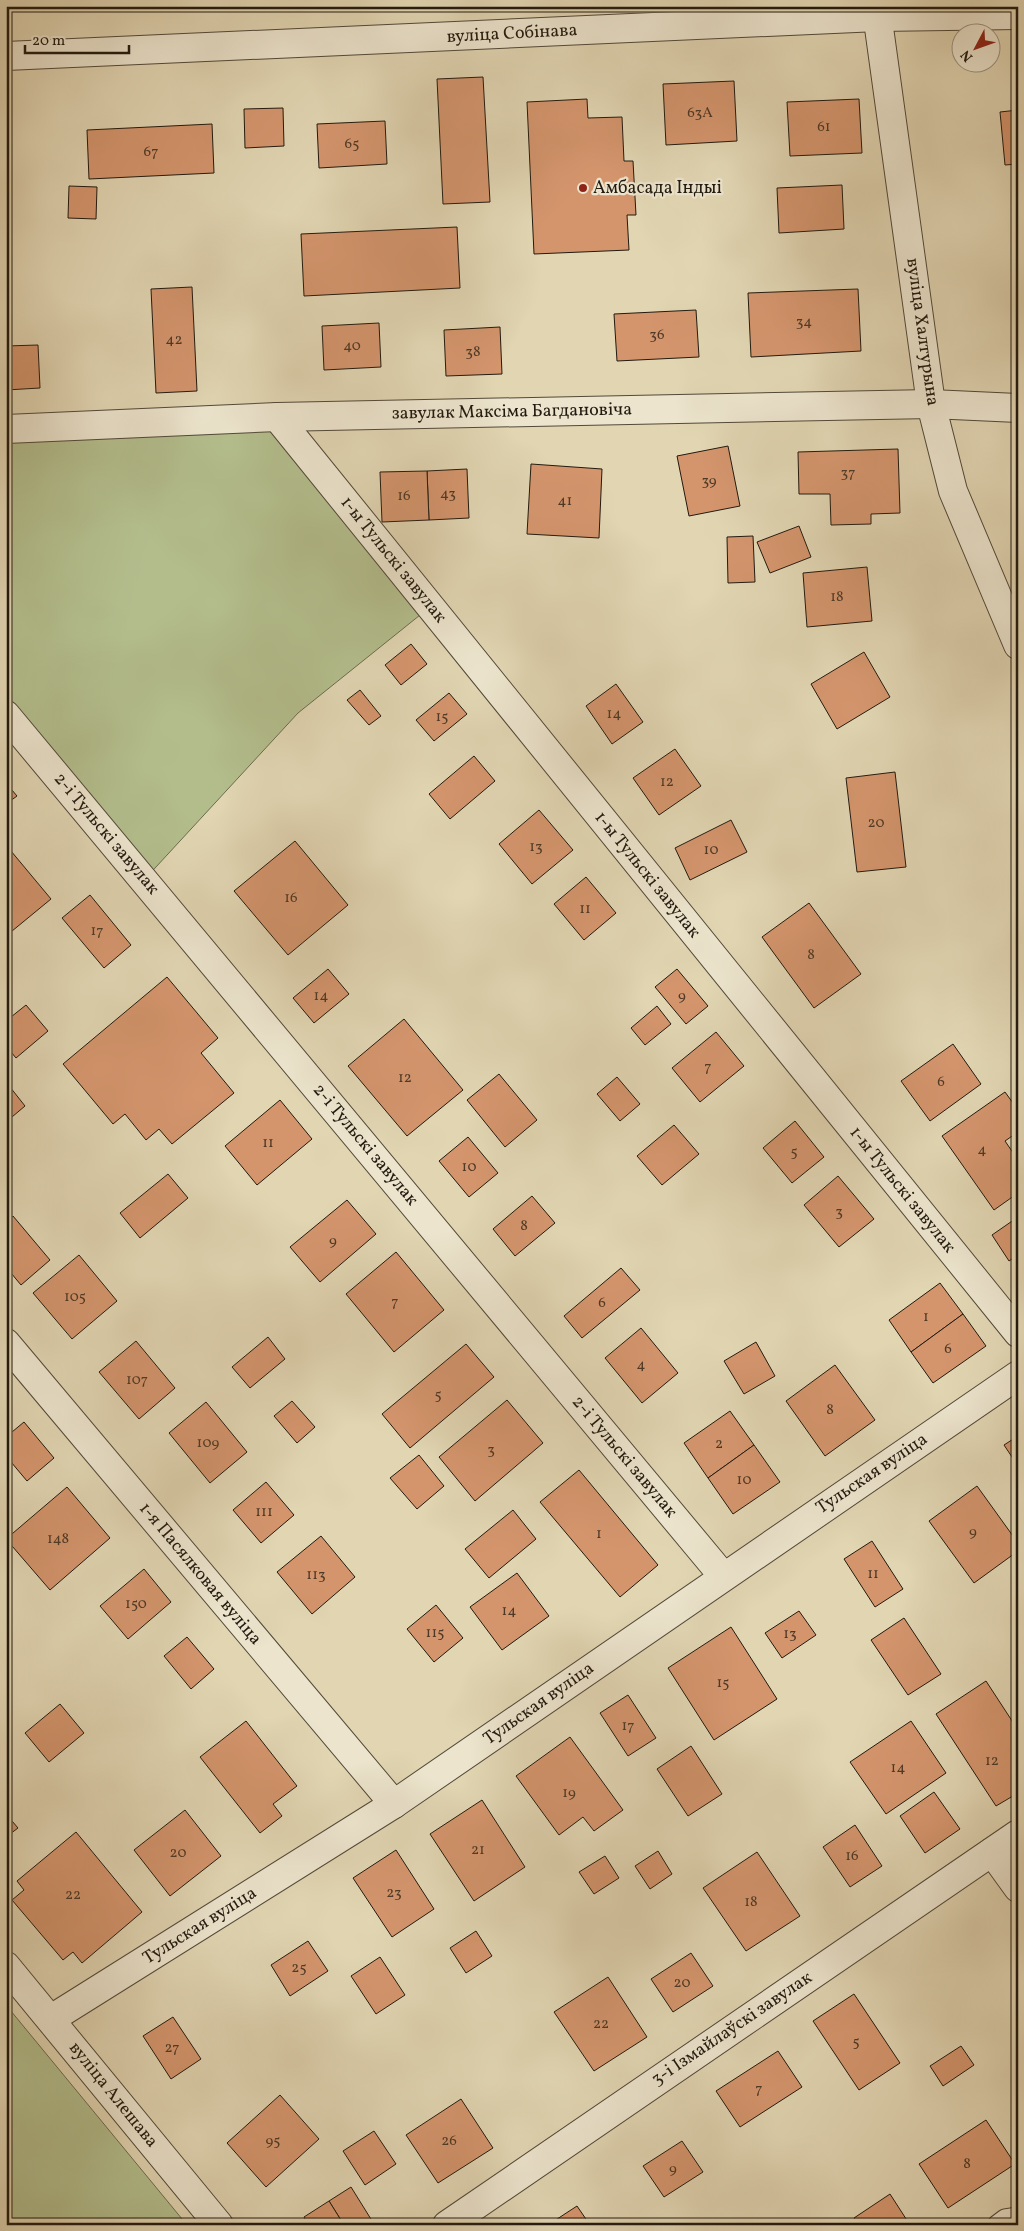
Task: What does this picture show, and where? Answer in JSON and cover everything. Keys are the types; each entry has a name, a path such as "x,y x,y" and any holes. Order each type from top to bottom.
{"street":[{"name":"вуліца Собінава","path":"6,56 877,12 1018,15"},
{"name":"вуліца Халтурына","path":"877,12 931,404 953,491 1018,645"},
{"name":"завулак Максіма Багдановіча","path":"6,429 277,417 931,404 1018,408"},
{"name":"1-ы Тульскі завулак","path":"277,417 1018,1333"},
{"name":"2-і Тульскі завулак","path":"6,715 723,1576"},
{"name":"1-я Пасялковая вуліца","path":"6,1343 394,1804"},
{"name":"Тульская вуліца","path":"50,2019 394,1804 1018,1375"},
{"name":"3-і Ізмайлаўскі завулак","path":"447,2225 1018,1834"},
{"path":"992,1852 1018,1888"},
{"name":"вуліца Алешава","path":"6,1966 219,2225"}],"lane":[{"path":"997,2225 1005,2219 1018,2217"}],"green space":[{"path":"277,417 430,607 298,713 144,880 6,715 6,429"},
{"path":"6,2005 187,2225 6,2225"}],"building":[{"path":"107,6 164,6 107,10"},
{"path":"483,77 490,202 443,204 437,79"},
{"path":"734,81 737,141 666,145 663,84"},
{"name":"Амбасада Індыі","path":"587,99 588,118 622,117 624,161 633,161 636,215 627,215 629,250 534,254 527,102"},
{"path":"859,99 862,153 790,156 787,102"},
{"path":"283,108 284,146 245,148 244,109"},
{"path":"1018,110 1018,164 1005,165 1000,112"},
{"path":"385,121 387,164 319,168 317,124"},
{"path":"212,124 214,173 89,179 87,130"},
{"path":"842,185 844,229 779,233 777,188"},
{"path":"69,186 97,187 96,219 68,218"},
{"path":"457,227 460,288 304,296 301,234"},
{"path":"192,287 197,391 156,393 151,289"},
{"path":"858,289 861,351 751,357 748,293"},
{"path":"696,310 699,357 617,361 614,314"},
{"path":"379,323 381,367 324,370 322,326"},
{"path":"500,327 502,374 446,376 444,330"},
{"path":"38,345 40,388 6,390 6,346"},
{"path":"728,446 740,506 689,516 677,456"},
{"path":"898,449 900,513 871,514 871,524 831,525 830,494 799,494 798,452"},
{"path":"531,464 602,469 599,538 527,534"},
{"path":"467,469 469,518 429,520 427,471"},
{"path":"427,471 429,520 382,522 380,472"},
{"path":"799,526 811,557 770,573 757,542"},
{"path":"753,536 755,582 728,583 727,537"},
{"path":"867,567 872,621 807,627 803,573"},
{"path":"411,644 427,664 401,685 385,665"},
{"path":"864,652 890,697 837,729 811,684"},
{"path":"616,684 643,722 612,744 586,706"},
{"path":"360,690 381,716 369,725 347,700"},
{"path":"449,693 467,714 434,741 416,720"},
{"path":"675,749 701,786 659,815 633,778"},
{"path":"474,756 495,781 450,819 429,794"},
{"path":"895,772 906,867 857,872 846,778"},
{"path":"6,783 17,796 6,804"},
{"path":"539,810 573,850 532,884 499,844"},
{"path":"731,820 747,852 690,880 675,848"},
{"path":"295,841 348,905 288,955 234,891"},
{"path":"6,845 51,899 6,936"},
{"path":"586,877 616,913 584,940 554,904"},
{"path":"90,895 131,945 104,968 62,918"},
{"path":"809,903 861,974 814,1008 762,937"},
{"path":"328,969 349,994 314,1023 293,998"},
{"path":"677,969 708,1006 686,1024 655,987"},
{"path":"167,977 218,1038 201,1053 234,1093 172,1144 159,1129 146,1140 125,1114 113,1124 63,1064"},
{"path":"26,1005 48,1031 16,1058 6,1046 6,1021"},
{"path":"657,1006 671,1024 645,1045 631,1028"},
{"path":"404,1019 463,1090 407,1136 348,1066"},
{"path":"716,1032 744,1066 700,1102 672,1068"},
{"path":"953,1044 981,1084 930,1121 901,1081"},
{"path":"499,1074 537,1120 505,1147 467,1100"},
{"path":"617,1077 640,1104 620,1121 597,1094"},
{"path":"10,1087 25,1106 6,1122 6,1090"},
{"path":"1005,1092 1018,1110 1018,1132 1005,1141 1018,1160 1018,1193 994,1210 942,1136"},
{"path":"280,1100 312,1139 257,1185 225,1146"},
{"path":"795,1121 824,1157 792,1183 763,1148"},
{"path":"674,1125 699,1154 662,1185 637,1156"},
{"path":"468,1137 498,1173 469,1197 439,1161"},
{"path":"168,1174 188,1198 140,1238 120,1213"},
{"path":"838,1176 874,1219 839,1247 804,1205"},
{"path":"532,1196 555,1223 515,1256 493,1229"},
{"path":"347,1200 376,1234 320,1282 290,1247"},
{"path":"13,1216 50,1260 21,1285 6,1267 6,1222"},
{"path":"1018,1217 1018,1255 1009,1261 992,1235"},
{"path":"396,1252 444,1310 394,1352 346,1294"},
{"path":"79,1255 117,1301 72,1339 33,1293"},
{"path":"621,1268 640,1290 582,1338 564,1316"},
{"path":"940,1283 963,1314 911,1352 889,1320"},
{"path":"963,1314 986,1346 933,1383 911,1352"},
{"path":"641,1328 678,1373 642,1403 605,1358"},
{"path":"268,1337 285,1359 250,1388 232,1367"},
{"path":"136,1341 175,1388 139,1419 99,1372"},
{"path":"756,1342 775,1376 744,1394 724,1361"},
{"path":"466,1344 494,1377 410,1448 382,1414"},
{"path":"835,1365 875,1420 825,1456 786,1401"},
{"path":"507,1400 543,1443 475,1501 439,1457"},
{"path":"292,1401 315,1427 297,1443 274,1416"},
{"path":"206,1402 247,1452 210,1483 169,1433"},
{"path":"730,1411 754,1445 708,1478 684,1443"},
{"path":"24,1422 54,1458 27,1481 6,1456 6,1437"},
{"path":"1018,1436 1018,1466 1004,1445"},
{"path":"754,1445 780,1482 733,1514 708,1478"},
{"path":"419,1455 444,1486 417,1509 390,1478"},
{"path":"579,1470 658,1565 620,1597 540,1502"},
{"path":"266,1482 294,1515 261,1543 233,1510"},
{"path":"977,1486 1018,1543 1018,1551 974,1583 929,1521"},
{"path":"67,1487 110,1538 50,1590 6,1539"},
{"path":"513,1510 536,1539 489,1578 465,1549"},
{"path":"321,1536 355,1577 312,1614 277,1572"},
{"path":"872,1541 903,1589 875,1607 844,1559"},
{"path":"144,1569 171,1602 128,1639 100,1606"},
{"path":"517,1573 549,1616 502,1650 470,1607"},
{"path":"436,1605 463,1638 434,1662 407,1629"},
{"path":"799,1611 816,1635 782,1658 765,1633"},
{"path":"904,1618 941,1674 908,1695 871,1640"},
{"path":"731,1627 777,1699 714,1740 668,1668"},
{"path":"187,1637 214,1669 191,1689 164,1656"},
{"path":"986,1681 1018,1730 1018,1793 996,1806 936,1714"},
{"path":"628,1695 656,1738 628,1756 600,1713"},
{"path":"60,1704 84,1733 49,1762 25,1733"},
{"path":"246,1721 297,1786 273,1804 282,1816 260,1833 200,1757"},
{"path":"911,1721 946,1773 886,1814 850,1762"},
{"path":"570,1737 623,1810 594,1831 583,1817 559,1835 516,1776"},
{"path":"691,1746 722,1794 688,1816 657,1769"},
{"path":"934,1792 960,1829 925,1853 900,1816"},
{"path":"482,1800 525,1867 474,1901 430,1834"},
{"path":"185,1810 221,1856 170,1896 134,1850"},
{"path":"6,1814 18,1828 6,1837"},
{"path":"855,1825 882,1866 850,1887 823,1847"},
{"path":"76,1832 142,1912 82,1963 73,1952 63,1960 12,1900 24,1890 17,1881"},
{"path":"396,1850 434,1909 392,1937 353,1878"},
{"path":"658,1851 672,1874 650,1889 635,1866"},
{"path":"757,1852 800,1916 746,1951 703,1888"},
{"path":"605,1856 619,1878 594,1894 579,1872"},
{"path":"476,1931 492,1956 466,1973 450,1948"},
{"path":"308,1941 328,1971 290,1996 271,1965"},
{"path":"691,1953 713,1986 673,2012 651,1979"},
{"path":"380,1957 405,1995 376,2014 351,1976"},
{"path":"608,1977 647,2037 594,2071 554,2012"},
{"path":"854,1994 900,2063 859,2090 813,2021"},
{"path":"173,2017 201,2059 171,2079 143,2036"},
{"path":"961,2046 974,2065 943,2086 930,2066"},
{"path":"778,2051 802,2087 740,2127 716,2091"},
{"path":"280,2095 319,2139 266,2187 227,2143"},
{"path":"461,2099 493,2148 438,2183 406,2135"},
{"path":"986,2120 1015,2164 948,2208 919,2164"},
{"path":"374,2131 396,2164 365,2185 343,2151"},
{"path":"682,2141 703,2172 664,2197 643,2166"},
{"path":"351,2187 374,2224 344,2225 329,2201"},
{"path":"890,2194 910,2225 859,2225 854,2218"},
{"path":"329,2201 344,2225 308,2225 304,2217"},
{"path":"577,2206 590,2225 548,2225"}],"place":[{"name":"Амбасада Індыі","path":"583,188"}]}
